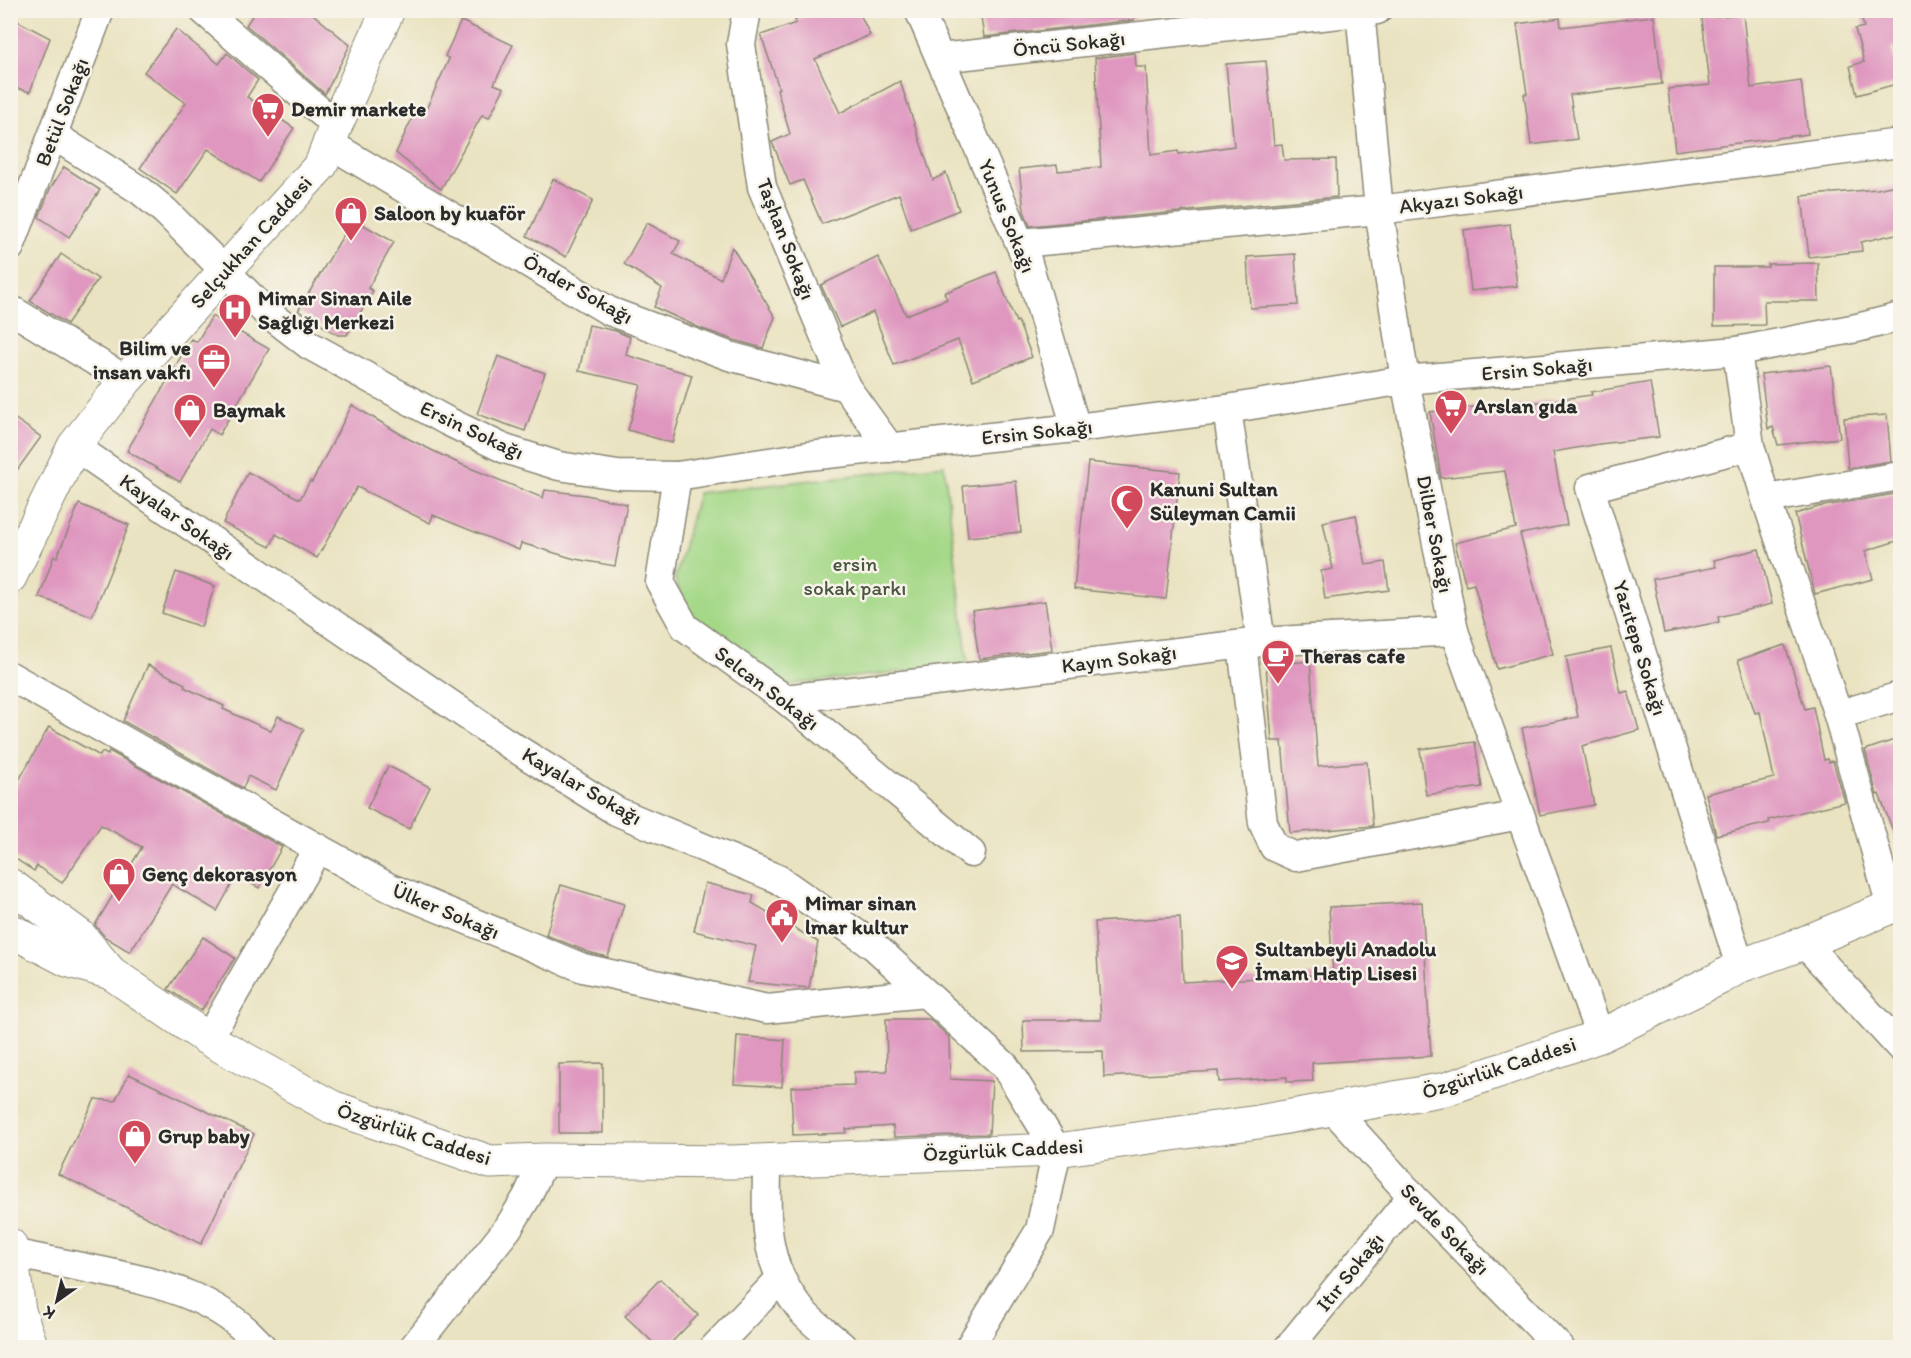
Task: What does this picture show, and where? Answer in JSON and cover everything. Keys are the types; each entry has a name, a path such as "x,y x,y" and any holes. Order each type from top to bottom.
{"street":[{"name":"Betül Sokağı","path":"10,247 100,10"},
{"name":"Önder Sokağı","path":"203,10 333,134 609,311 729,356 846,387"},
{"name":"Selçukhan Caddesi","path":"10,577 74,446 126,380 321,165 388,10"},
{"name":"Taşhan Sokağı","path":"747,10 741,44 762,187 846,387 890,448"},
{"name":"Yunus Sokağı","path":"919,10 1027,260 1076,428"},
{"name":"Öncü Sokağı","path":"940,58 1366,11"},
{"name":"Dilber Sokağı","path":"1366,11 1379,210 1405,380 1454,631 1600,1036"},
{"name":"Ersin Sokağı","path":"53,135 141,191 165,211 265,311 309,345 447,421 505,449 559,466 606,473 677,476 808,456 1076,428 1227,409 1405,380 1737,351 1857,328 1900,316"},
{"name":"Akyazı Sokağı","path":"1020,243 1379,210 1900,143"},
{"path":"10,309 126,380"},
{"path":"1737,351 1750,446 1838,716 1896,905"},
{"path":"1227,409 1252,644 1263,823 1274,847 1296,857 1520,815"},
{"name":"Kayalar Sokağı","path":"74,446 495,735 616,811 778,879 874,946 1005,1066 1057,1150"},
{"name":"Yazıtepe Sokağı","path":"1740,966 1590,488 1750,446"},
{"name":"Selcan Sokağı","path":"677,476 660,582 685,627 785,699 971,852"},
{"path":"1766,499 1900,476"},
{"name":"Kayın Sokağı","path":"785,699 1252,644 1454,631"},
{"name":"Ülker Sokağı","path":"10,676 388,887 583,968 767,1009 925,993"},
{"path":"1838,716 1900,696"},
{"path":"208,1039 318,848"},
{"name":"Özgürlük Caddesi","path":"10,885 80,936 111,973 208,1039 332,1107 490,1162 544,1160 731,1162 1057,1150 1258,1122 1446,1089 1600,1036 1740,966 1804,943 1896,905"},
{"name":"Özgürlük Caddesi","path":"10,930 67,960 111,973"},
{"path":"1804,943 1900,1047"},
{"name":"Sevde Sokağı","path":"1333,1109 1412,1196 1560,1347"},
{"path":"969,1347 1040,1230 1057,1150"},
{"path":"413,1347 508,1228 527,1197 544,1160"},
{"path":"767,1160 769,1247 780,1278 803,1312 844,1347"},
{"name":"Itır Sokağı","path":"1288,1347 1412,1196"},
{"path":"10,1245 19,1311 32,1347"},
{"path":"11,1253 142,1280 183,1292 223,1312 242,1326 263,1347"},
{"path":"714,1347 780,1278"}],"green space":[{"name":"ersin sokak parkı","path":"944,465 968,664 784,685 691,617 675,579 698,493"}],"building":[{"path":"256,10 308,10 350,45 325,94 246,25"},
{"path":"817,10 858,10 870,35 815,59 840,113 900,81 933,180 946,173 959,210 911,229 899,194 822,224 803,180 790,185 772,142 790,134 777,89 779,88 761,35 796,23 795,20"},
{"path":"980,10 1133,10 1134,20 984,37"},
{"path":"1859,10 1900,10 1900,45 1891,48 1900,83 1857,95 1850,66 1864,62 1855,29 1864,27"},
{"path":"1743,14 1751,88 1801,81 1808,134 1675,151 1668,89 1710,85 1702,18"},
{"path":"1654,16 1662,84 1570,95 1577,139 1531,145 1524,94 1527,94 1517,24 1560,18 1561,27"},
{"path":"10,17 50,38 30,92 10,86"},
{"path":"461,21 513,45 494,84 504,88 489,118 482,115 441,189 396,153 415,112 423,116 449,59 445,56"},
{"path":"176,29 219,64 227,53 258,80 247,97 294,128 259,182 208,149 177,194 140,168 186,103 144,72"},
{"path":"1135,53 1136,67 1146,67 1151,155 1178,151 1179,154 1234,146 1226,64 1266,61 1274,145 1282,144 1284,160 1336,159 1337,197 1030,226 1024,211 1019,169 1057,165 1058,171 1101,167 1095,58"},
{"path":"64,167 100,190 69,237 39,217 50,189"},
{"path":"553,179 593,200 566,257 527,236"},
{"path":"1900,184 1900,233 1861,242 1862,251 1809,257 1802,196 1877,189"},
{"path":"353,219 394,242 368,288 373,291 347,335 338,335 298,311"},
{"path":"647,223 680,241 673,254 721,279 732,247 775,317 763,348 700,328 654,307 662,288 624,264"},
{"path":"1510,224 1517,286 1471,291 1464,230"},
{"path":"61,254 98,279 67,324 30,301"},
{"path":"1295,254 1298,305 1250,308 1247,257"},
{"path":"878,257 906,315 947,299 944,293 996,272 1032,357 973,380 958,340 894,365 873,312 840,327 821,285"},
{"path":"1818,263 1819,301 1764,301 1765,325 1714,326 1714,267 1768,267 1768,264"},
{"path":"212,316 269,349 219,435 210,429 180,482 127,451 191,339 197,342"},
{"path":"589,325 616,331 630,337 626,355 692,375 672,443 628,430 641,385 579,371"},
{"path":"498,356 545,373 525,431 477,414"},
{"path":"1831,366 1840,438 1778,445 1773,427 1768,429 1761,374"},
{"path":"1650,382 1659,437 1553,452 1567,525 1520,534 1553,654 1497,669 1474,584 1466,586 1455,543 1516,528 1505,471 1441,478 1430,412 1500,404 1501,407 1592,395 1591,392"},
{"path":"352,405 409,439 458,463 543,498 545,490 586,495 627,504 615,566 575,559 521,543 519,550 433,515 430,523 357,487 317,558 276,534 270,547 223,523 248,472 300,499 310,481 312,482"},
{"path":"10,415 41,437 10,480"},
{"path":"1887,415 1891,461 1848,468 1844,418"},
{"name":"Kanuni Sultan Süleyman Camii","path":"1088,462 1180,472 1166,599 1074,589"},
{"path":"1016,481 1021,532 968,537 963,486"},
{"path":"1900,493 1900,540 1865,551 1873,579 1815,594 1795,514 1818,507"},
{"path":"79,504 129,525 92,616 39,597 54,556 57,557"},
{"path":"1356,515 1366,565 1385,562 1389,590 1325,599 1321,571 1333,569 1323,522"},
{"path":"1759,549 1772,604 1718,617 1719,622 1664,633 1653,579 1716,567 1714,560"},
{"path":"176,572 215,586 201,627 162,613"},
{"path":"1045,601 1052,650 979,659 972,611"},
{"path":"1785,645 1805,709 1813,707 1824,760 1833,761 1845,802 1716,835 1706,794 1774,778 1760,712 1755,713 1738,660"},
{"path":"1611,648 1621,693 1628,691 1639,730 1582,746 1594,805 1540,815 1522,728 1578,717 1566,657"},
{"path":"1310,661 1318,766 1367,762 1373,826 1290,833 1282,741 1272,741 1266,665"},
{"path":"148,665 185,684 184,687 224,706 223,709 271,731 278,716 304,729 276,790 248,776 243,788 123,721"},
{"path":"49,727 100,756 102,752 108,755 109,751 282,847 259,888 237,875 217,911 172,884 130,952 105,937 95,925 142,847 101,825 62,883 37,866 34,871 10,855 10,796"},
{"path":"1900,738 1900,844 1898,844 1879,794 1877,795 1865,750"},
{"path":"1475,742 1482,787 1426,795 1420,749"},
{"path":"388,766 430,787 409,829 367,808"},
{"path":"705,883 754,895 752,903 818,942 809,988 748,982 756,946 694,931"},
{"path":"561,885 624,904 608,957 588,952 546,935"},
{"path":"1422,902 1431,1056 1312,1063 1313,1081 1287,1082 1287,1077 1219,1082 1218,1071 1104,1077 1103,1051 1024,1052 1023,1020 1101,1020 1095,922 1180,917 1183,982 1333,974 1329,907"},
{"path":"203,937 235,958 201,1011 168,989"},
{"path":"886,1019 929,1019 949,1037 950,1079 992,1081 989,1134 894,1137 893,1126 846,1129 846,1133 793,1135 791,1087 854,1085 854,1072 887,1071"},
{"path":"737,1036 785,1040 782,1087 734,1084"},
{"path":"603,1063 603,1133 559,1133 559,1064"},
{"path":"129,1074 254,1134 201,1244 58,1174 95,1099 115,1101"},
{"path":"660,1279 698,1315 667,1347 658,1347 625,1316"}],"place":[{"name":"Demir markete","path":"268,138"},
{"name":"Saloon by kuaför","path":"351,242"},
{"name":"Mimar Sinan Aile Sağlığı Merkezi","path":"235,339"},
{"name":"Bilim ve insan vakfı","path":"214,389"},
{"name":"Arslan gıda","path":"1451,435"},
{"name":"Baymak","path":"190,439"},
{"name":"Kanuni Sultan Süleyman Camii","path":"1127,530"},
{"name":"Theras cafe","path":"1278,685"},
{"name":"Genç dekorasyon","path":"119,903"},
{"name":"Mimar sinan lmar kultur","path":"782,944"},
{"name":"Sultanbeyli Anadolu İmam Hatip Lisesi","path":"1232,990"},
{"name":"Grup baby","path":"135,1165"}]}
